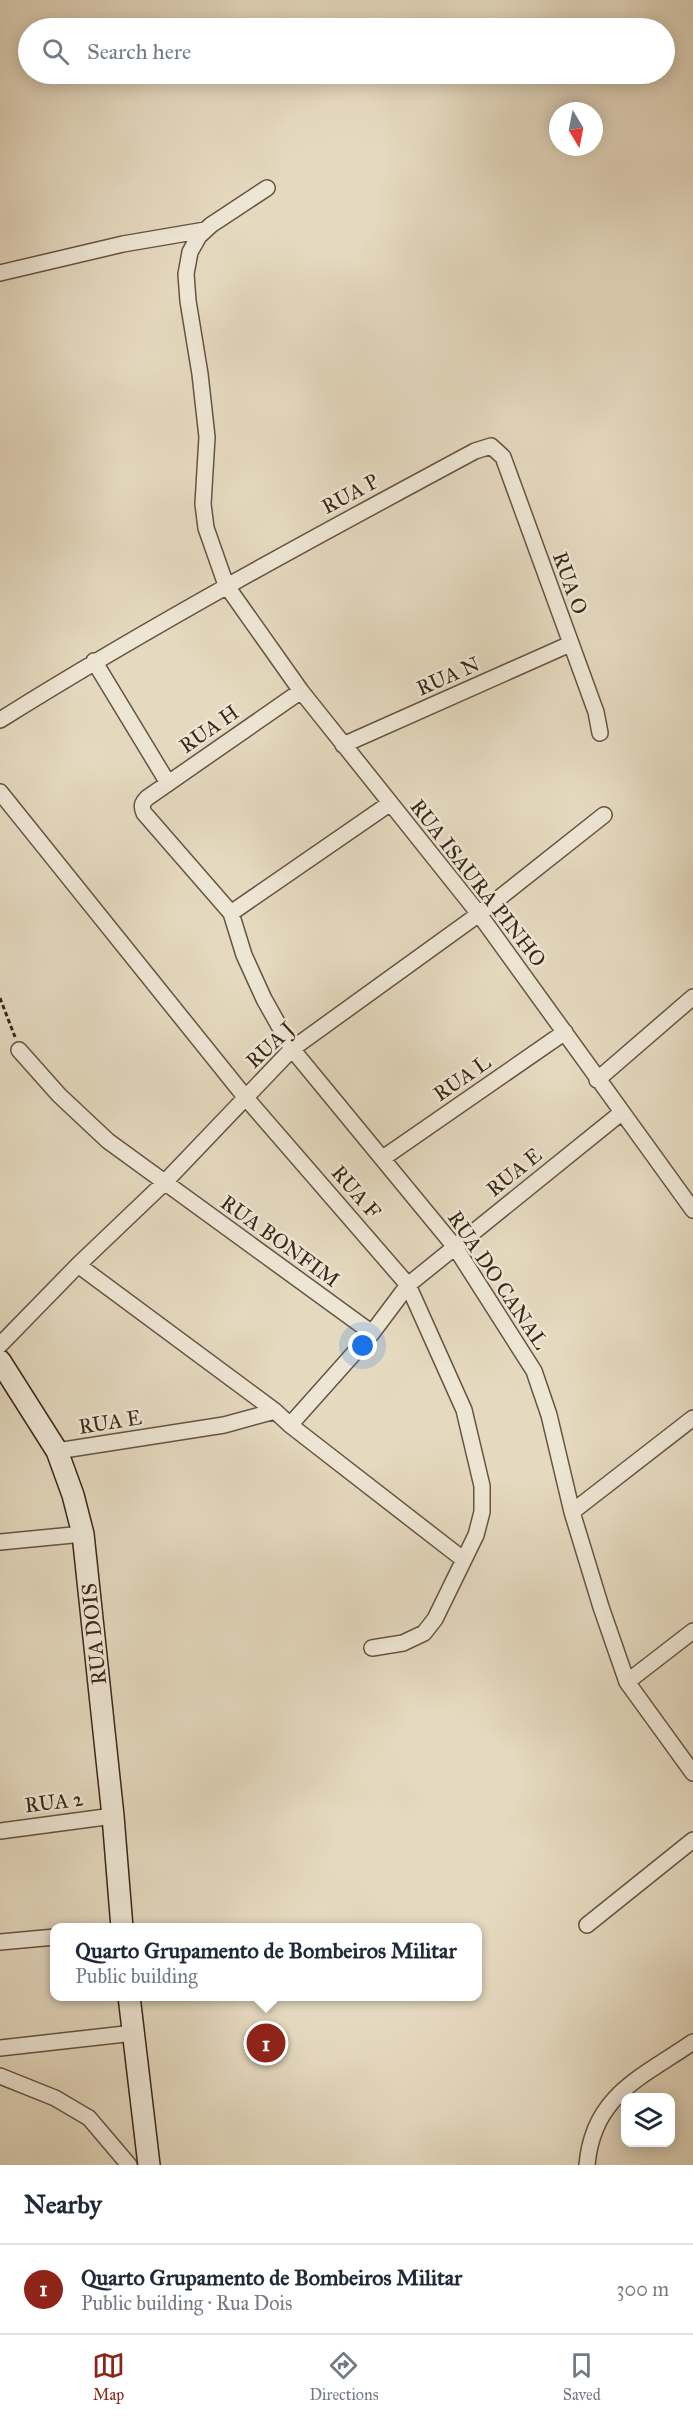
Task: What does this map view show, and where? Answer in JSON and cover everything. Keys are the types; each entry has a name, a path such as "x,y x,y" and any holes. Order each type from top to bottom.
{"street":[{"path":"0,273 123,244 205,230 267,188"},
{"name":"RUA ISAURA PINHO","path":"205,230 198,236 190,252 186,274 207,437 203,504 206,528 226,585 301,691 479,915 693,1210"},
{"name":"RUA P","path":"0,720 94,661 226,585 475,451 485,447 496,448"},
{"name":"RUA O","path":"496,448 502,457 596,712 600,734"},
{"name":"RUA N","path":"344,745 570,645"},
{"path":"94,661 168,783"},
{"name":"RUA H","path":"231,913 144,813 142,804 168,783 301,691"},
{"name":"RUA F","path":"0,792 246,1098 408,1285 464,1410 482,1486 482,1512 476,1535 435,1619 424,1633 403,1643 372,1648"},
{"path":"231,913 389,804"},
{"name":"RUA J","path":"0,1345 78,1265 164,1184 292,1049 479,915 604,815"},
{"name":"RUA DO CANAL","path":"231,913 254,977 292,1049 455,1247 534,1371 549,1415 572,1512 627,1682 693,1773"},
{"path":"597,1080 693,997"},
{"name":"RUA L","path":"383,1158 565,1032"},
{"name":"RUA BONFIM","path":"19,1050 59,1095 108,1141 164,1184 372,1333"},
{"name":"RUA E","path":"290,1425 372,1333 408,1285 621,1113"},
{"path":"78,1265 275,1411 464,1560"},
{"name":"RUA DOIS","path":"0,1361 57,1451 73,1495 83,1534 113,1816 122,1923"},
{"name":"RUA E","path":"57,1451 224,1425 275,1411"},
{"path":"572,1512 693,1418"},
{"path":"0,1542 83,1534"},
{"path":"627,1682 693,1631"},
{"name":"RUA 2","path":"0,1831 113,1816"},
{"path":"587,1925 693,1840"},
{"path":"0,1942 50,1937"},
{"path":"130,2001 149,2165"},
{"path":"0,2048 134,2033"},
{"path":"587,2165 589,2148 597,2121 614,2097 693,2042"},
{"path":"0,2076 55,2098 88,2118 129,2165"}],"path":[{"path":"0,998 19,1050"}],"place":[{"name":"Quarto Grupamento de Bombeiros Militar","path":"266,2043"}]}
